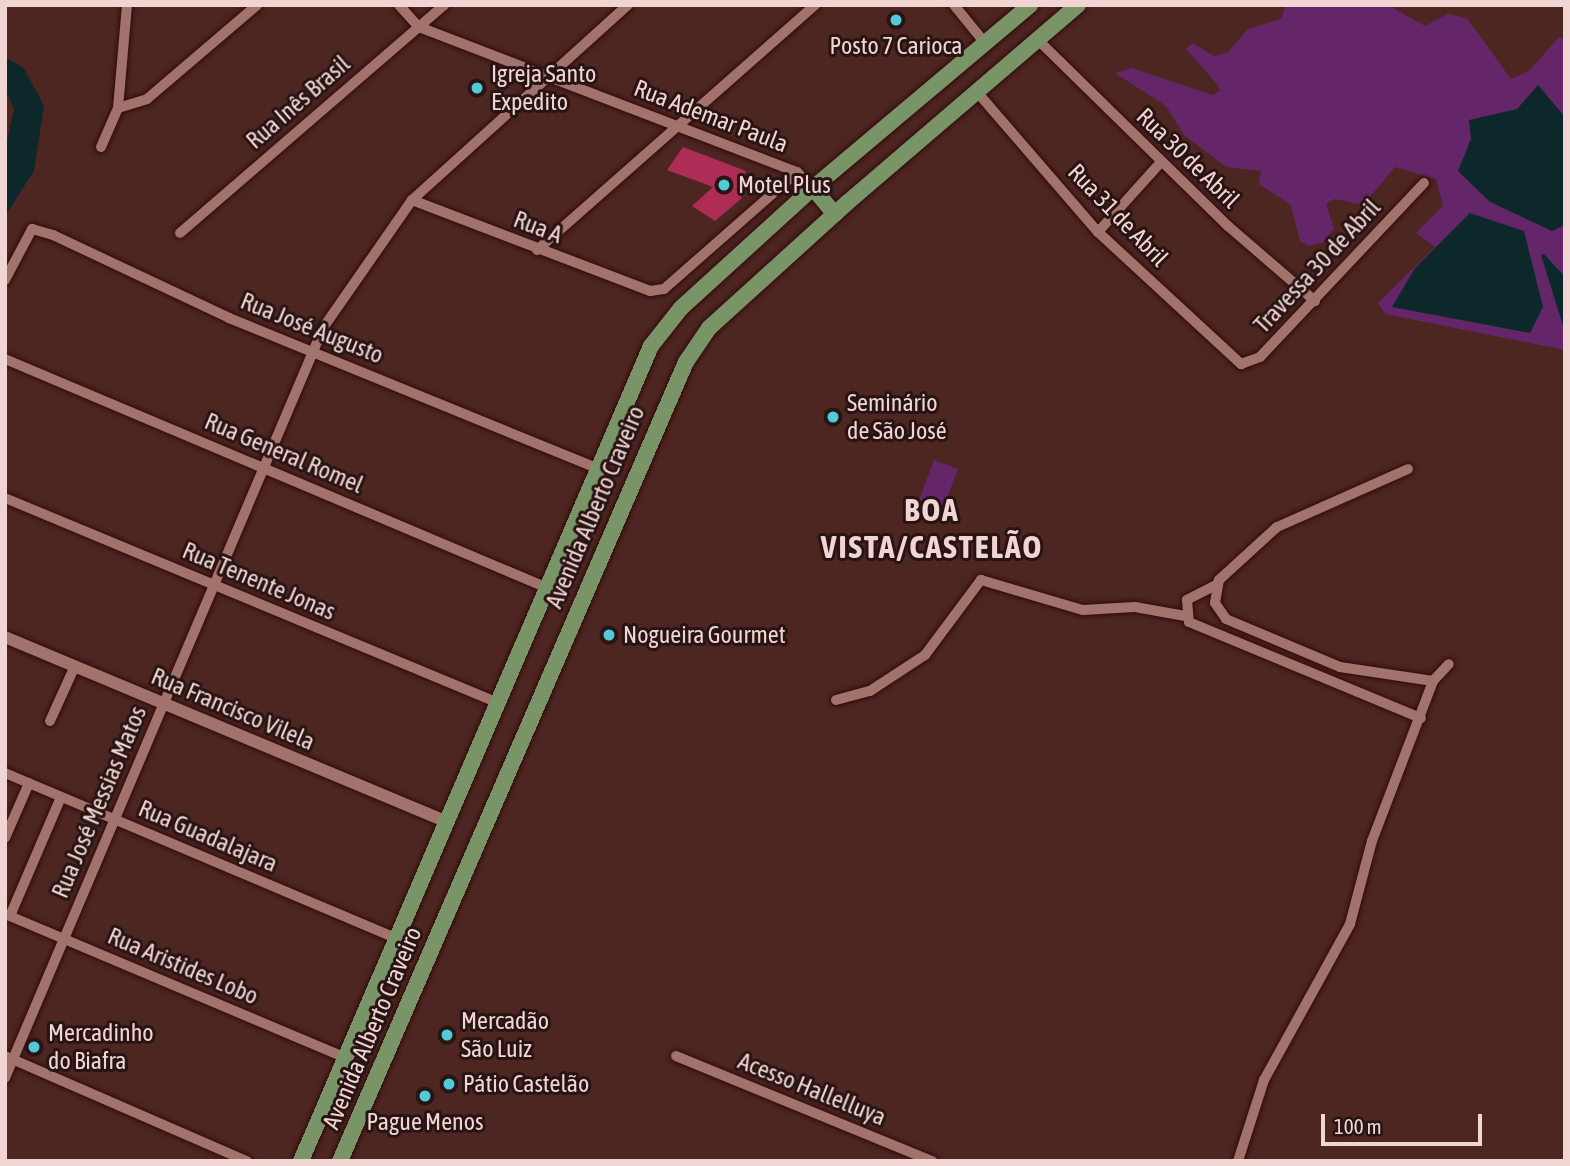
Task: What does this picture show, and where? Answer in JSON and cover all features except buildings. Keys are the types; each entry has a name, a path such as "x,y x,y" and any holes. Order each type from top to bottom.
{"main road":[{"name":"Avenida Alberto Craveiro","path":"300,1161 635,376 664,328 813,188 1030,5"},
{"name":"Avenida Alberto Craveiro","path":"340,1161 673,383 709,328 835,214 1078,5"},
{"path":"813,188 835,214"}],"street":[{"path":"101,147 118,108 127,5"},
{"path":"118,108 147,99 257,5"},
{"name":"Rua Ademar Paula","path":"399,5 419,27 797,172 813,188"},
{"name":"Rua Inês Brasil","path":"180,233 444,5"},
{"name":"Rua José Messias Matos","path":"5,1078 9,1057 65,938 312,349 412,200 628,5"},
{"path":"537,250 676,124 815,5"},
{"path":"954,5 985,43"},
{"name":"Rua 30 de Abril","path":"1038,40 1161,162 1315,301"},
{"name":"Rua 31 de Abril","path":"977,92 1098,232 1235,359"},
{"path":"1098,232 1161,162"},
{"name":"Rua A","path":"412,200 650,291 664,289 797,172"},
{"name":"Travessa 30 de Abril","path":"1235,359 1252,365 1424,183"},
{"name":"Rua José Augusto","path":"5,281 32,229 53,235 229,318 312,349 596,468"},
{"name":"Rua General Romel","path":"5,359 545,587"},
{"path":"1185,616 1190,598 1218,583 1278,527 1408,469"},
{"name":"Rua Tenente Jonas","path":"5,498 496,702"},
{"path":"836,700 870,691 925,655 981,580 1083,610 1135,607 1185,616 1422,718"},
{"path":"1218,583 1217,610 1233,622 1340,667 1433,681"},
{"name":"Rua Francisco Vilela","path":"5,637 444,821"},
{"path":"1238,1161 1268,1072 1350,924 1372,841 1422,718 1433,681 1449,664"},
{"path":"50,721 75,666"},
{"name":"Rua Guadalajara","path":"5,773 395,938"},
{"path":"5,838 29,783"},
{"path":"8,915 61,797"},
{"name":"Rua Aristides Lobo","path":"8,915 344,1057"},
{"name":"Acesso Hallelluya","path":"676,1056 932,1161"},
{"path":"9,1057 247,1161"}],"shaded area":[{"path":"1286,5 1388,5 1425,26 1448,14 1467,18 1511,79 1530,70 1559,37 1565,39 1565,350 1385,314 1378,303 1435,247 1416,233 1443,206 1436,179 1395,167 1363,205 1335,199 1326,204 1334,229 1322,243 1308,246 1300,241 1291,205 1259,184 1261,171 1226,167 1184,135 1166,106 1115,73 1131,68 1212,95 1220,91 1217,84 1186,49 1193,43 1214,56 1228,52 1248,29 1281,19"},
{"path":"934,460 958,469 941,514 917,505"}],"water":[{"path":"5,57 24,68 44,106 34,171 5,216 5,150 14,109 5,89"},
{"path":"1538,85 1565,117 1565,225 1552,231 1490,202 1458,171 1471,139 1469,120 1517,109"},
{"path":"1470,213 1524,231 1543,307 1530,333 1392,307 1415,268"},
{"path":"1544,254 1565,277 1565,332 1541,255"}],"place":[{"name":"Posto 7 Carioca","path":"896,20"},
{"name":"Igreja Santo Expedito","path":"477,88"},
{"name":"Motel Plus","path":"724,185"},
{"name":"Seminário de São José","path":"833,417"},
{"name":"Nogueira Gourmet","path":"609,635"},
{"name":"Mercadão São Luiz","path":"447,1035"},
{"name":"Mercadinho do Biafra","path":"34,1047"},
{"name":"Pátio Castelão","path":"449,1084"},
{"name":"Pague Menos","path":"425,1096"}],"district":[{"name":"BOA VISTA/CASTELÃO","path":"932,530"}]}
